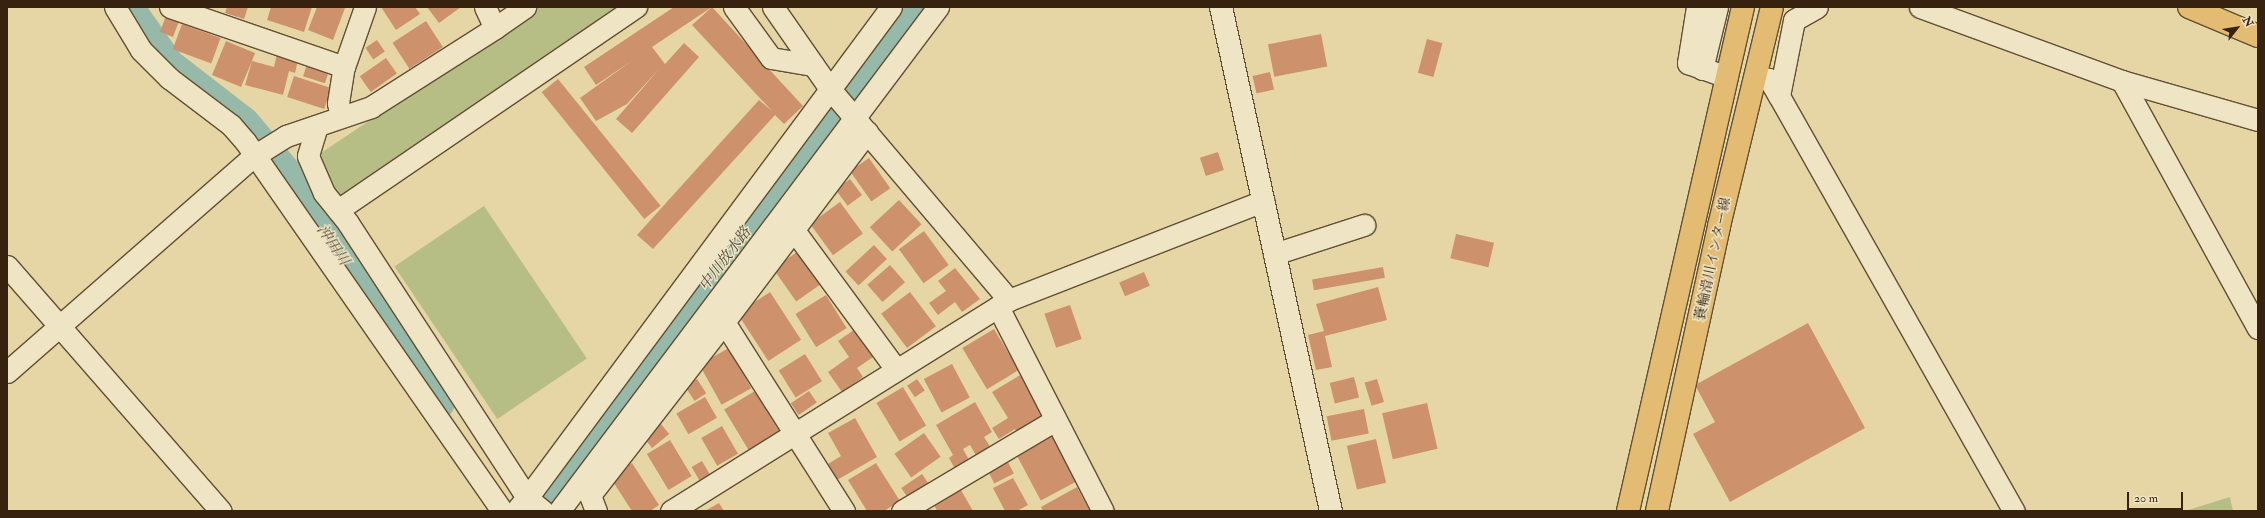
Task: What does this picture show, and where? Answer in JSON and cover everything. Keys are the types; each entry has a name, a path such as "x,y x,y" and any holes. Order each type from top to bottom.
{"main road":[{"name":"蓑輪滑川インター線","path":"1628,511 1743,7"},
{"name":"蓑輪滑川インター線","path":"1657,511 1772,7"},
{"path":"2189,7 2258,36"}],"street":[{"path":"115,7 141,50 169,78 231,125 378,329 502,511"},
{"path":"170,7 344,67"},
{"path":"342,118 338,103 344,67 365,7"},
{"path":"484,7 495,28"},
{"path":"7,372 254,156 286,136 371,107 495,28 525,7"},
{"path":"338,210 636,7"},
{"path":"734,7 771,58 813,65"},
{"path":"774,7 832,91 857,120 1003,303 1055,420 1103,511"},
{"path":"521,504 832,91 891,7"},
{"path":"559,511 857,120 938,7"},
{"path":"1221,7 1331,511"},
{"path":"1698,7 1688,63 1727,77"},
{"path":"1702,69 1717,7"},
{"path":"1779,96 1794,20 1817,7"},
{"path":"1920,7 2122,81 2258,120"},
{"path":"1756,76 1770,79 2014,511"},
{"path":"2122,81 2258,328"},
{"path":"596,511 590,495 724,322 793,229 857,120"},
{"path":"318,126 308,156 324,193 338,210 489,440 521,504 543,511"},
{"path":"671,511 1003,303 1263,201"},
{"path":"1274,254 1364,225"},
{"path":"793,229 896,369"},
{"path":"7,266 221,511"},
{"path":"724,322 844,511"},
{"path":"902,511 1055,420"},
{"path":"463,454 489,440"}],"green space":[{"path":"539,7 621,7 337,199 315,157"},
{"path":"484,206 587,359 497,419 394,266"},
{"path":"2230,497 2233,511 2185,511"}],"building":[{"path":"227,7 248,7 244,19 225,13"},
{"path":"271,7 312,7 304,32 267,20"},
{"path":"317,7 345,8 333,40 308,30"},
{"path":"381,7 415,7 420,14 396,30"},
{"path":"427,7 461,7 439,23"},
{"path":"674,7 712,7 652,47 665,64 684,43 699,57 632,133 616,119 660,68 627,104 596,121 580,98 633,60 596,85 584,67"},
{"path":"712,7 803,106 784,124 775,115 653,249 637,235 759,100 772,111 692,25"},
{"path":"166,16 179,21 173,37 160,32"},
{"path":"426,21 443,47 409,69 392,43"},
{"path":"182,24 221,38 211,63 173,49"},
{"path":"1321,34 1327,66 1274,77 1268,44"},
{"path":"1427,39 1442,43 1433,77 1418,73"},
{"path":"377,40 385,52 373,59 365,48"},
{"path":"226,41 255,53 241,87 212,75"},
{"path":"277,54 298,60 295,73 289,71 283,95 245,85 252,61 274,67"},
{"path":"386,58 397,74 371,92 360,76"},
{"path":"308,61 330,68 325,83 303,76"},
{"path":"1270,72 1274,90 1257,94 1252,76"},
{"path":"294,76 331,88 324,109 287,97"},
{"path":"558,79 661,206 644,219 542,92"},
{"path":"1218,152 1224,170 1206,176 1200,158"},
{"path":"869,158 890,188 871,202 850,171"},
{"path":"850,179 862,195 848,206 836,190"},
{"path":"899,200 922,224 892,251 870,227"},
{"path":"840,202 863,234 833,255 810,224"},
{"path":"924,231 949,265 924,283 899,249"},
{"path":"1456,234 1494,243 1488,267 1450,258"},
{"path":"874,245 887,259 858,285 845,272"},
{"path":"797,252 820,285 796,301 773,269"},
{"path":"890,265 905,282 882,302 867,285"},
{"path":"1383,267 1385,278 1314,290 1312,280"},
{"path":"955,268 980,299 962,312 955,302 938,315 929,303 946,291 938,281"},
{"path":"1144,272 1150,286 1125,296 1119,283"},
{"path":"1378,287 1387,320 1325,336 1332,367 1316,370 1308,335 1324,331 1316,304"},
{"path":"770,292 801,340 768,361 737,313"},
{"path":"910,292 936,326 907,348 881,314"},
{"path":"826,295 847,328 816,347 795,314"},
{"path":"1070,305 1082,339 1056,348 1044,314"},
{"path":"1808,323 1865,428 1730,502 1693,434 1715,422 1695,385"},
{"path":"858,327 876,355 857,368 863,377 842,392 828,372 849,357 838,341"},
{"path":"994,329 1019,370 987,389 962,348"},
{"path":"729,348 751,388 722,405 699,364"},
{"path":"805,354 822,381 796,398 779,370"},
{"path":"952,364 970,398 942,413 924,379"},
{"path":"1022,374 1047,414 1017,433 1015,429 999,439 992,428 1008,418 992,392"},
{"path":"1354,377 1359,397 1335,403 1330,383"},
{"path":"697,379 706,393 695,401 685,387"},
{"path":"917,379 925,391 915,397 907,386"},
{"path":"1377,379 1384,402 1372,406 1365,383"},
{"path":"903,387 926,426 900,442 876,403"},
{"path":"755,391 779,431 748,450 724,410"},
{"path":"809,391 817,403 799,415 791,403"},
{"path":"705,397 717,418 688,434 676,413"},
{"path":"975,402 992,432 984,437 991,448 977,457 970,445 963,449 969,460 955,469 949,458 953,455 936,425"},
{"path":"1427,403 1438,449 1393,459 1382,413"},
{"path":"1364,409 1369,434 1331,441 1327,416"},
{"path":"855,418 877,457 837,480 828,464 841,456 828,433"},
{"path":"661,424 669,434 652,448 644,438"},
{"path":"722,426 738,454 717,466 701,438"},
{"path":"924,433 941,457 911,477 895,454"},
{"path":"1053,434 1078,481 1041,501 1016,454"},
{"path":"1376,439 1386,483 1357,490 1347,446"},
{"path":"670,440 692,476 668,490 647,454"},
{"path":"702,461 710,475 700,481 692,467"},
{"path":"1008,462 1014,474 994,484 988,472"},
{"path":"632,463 659,505 650,511 632,511 610,477"},
{"path":"876,463 900,501 884,511 867,511 848,480"},
{"path":"922,474 930,486 909,500 901,488"},
{"path":"1013,478 1028,505 1017,511 1005,511 993,488"},
{"path":"1077,487 1090,511 1043,511 1041,507"},
{"path":"961,490 973,511 937,511 934,505"},
{"path":"719,503 724,511 705,511"}],"waterway":[{"name":"沖田川","path":"127,7 167,64 243,123 286,174 438,402"},
{"name":"中川放水路","path":"535,511 915,7"}]}
